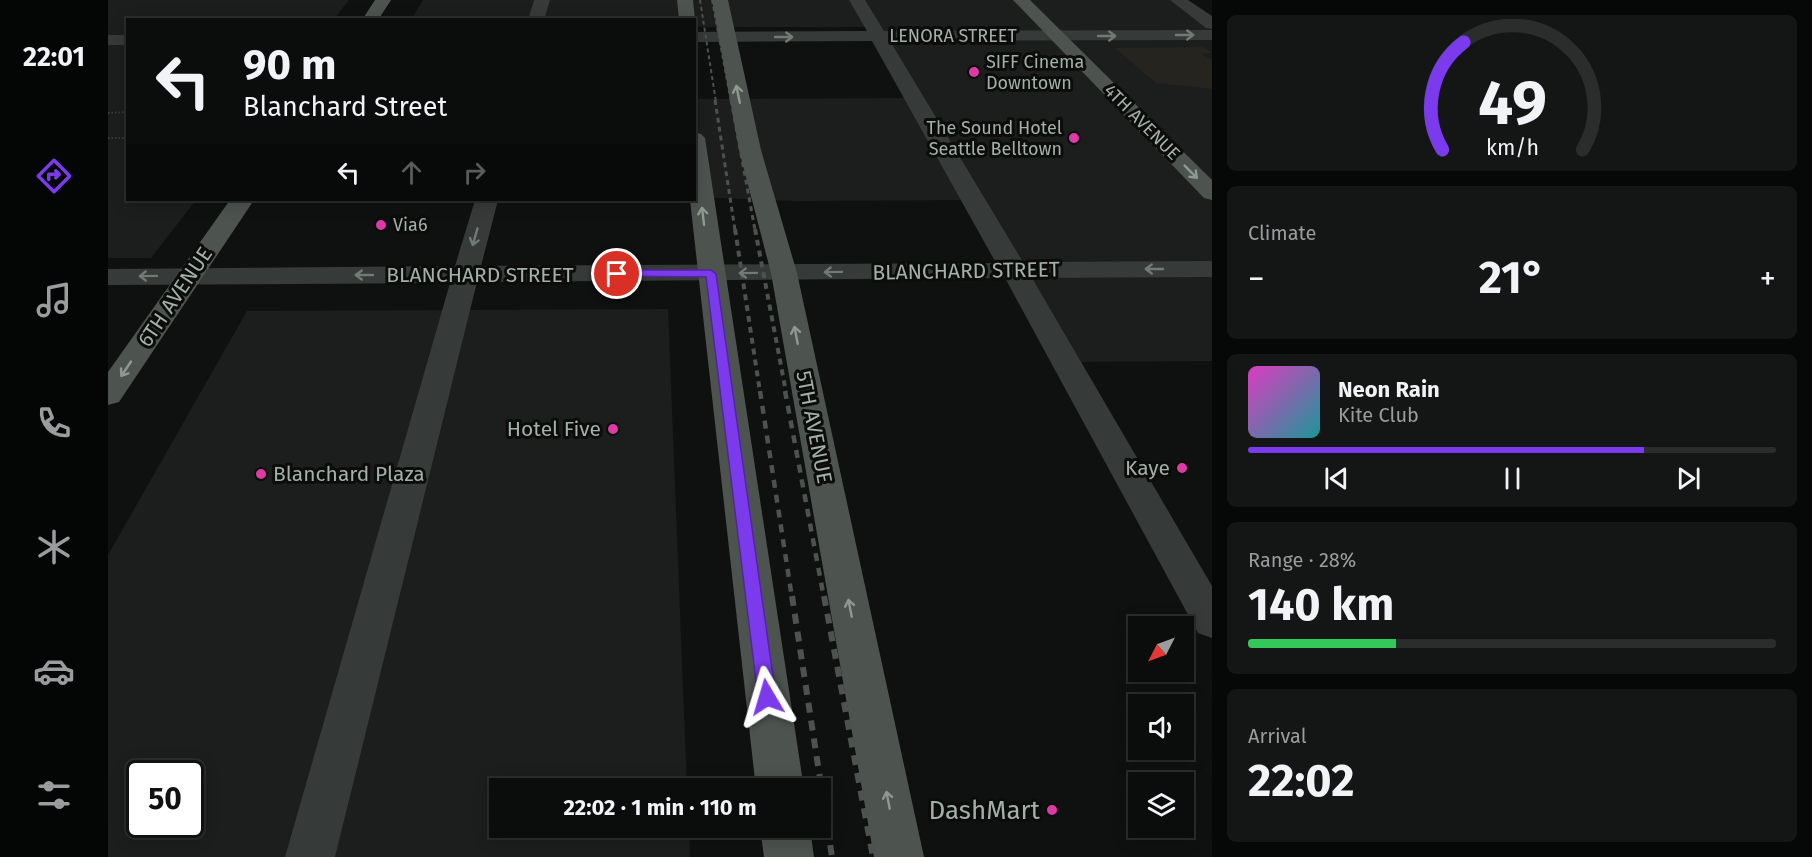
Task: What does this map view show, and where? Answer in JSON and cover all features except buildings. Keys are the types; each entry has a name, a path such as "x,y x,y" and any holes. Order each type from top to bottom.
{"main road":[{"path":"371,18 383,0"},
{"path":"684,0 687,18"},
{"name":"5TH AVENUE","path":"720,0 750,150 784,273 899,857"},
{"name":"4TH AVENUE","path":"1022,0 1212,193"},
{"path":"696,158 779,778"},
{"name":"6TH AVENUE","path":"108,395 241,201"},
{"path":"786,838 789,857"}],"street":[{"path":"537,18 542,0"},
{"path":"857,0 1014,270 1212,622"},
{"path":"1178,0 1212,24"},
{"name":"LENORA STREET","path":"696,38 1212,35"},
{"path":"108,40 126,40"},
{"path":"310,857 486,201"},
{"name":"BLANCHARD STREET","path":"108,276 711,274 1212,269"}],"path":[{"path":"108,113 126,112"},
{"path":"109,139 126,138"}],"shaded area":[{"path":"108,0 349,0 335,18 126,18 126,201 195,201 151,258 108,258"},
{"path":"423,0 1174,0 1212,27 1212,361 1074,362 879,27 696,27 696,18 412,18"},
{"path":"1204,47 1212,53 1202,54 1212,60 1212,89 1156,83 1115,48"},
{"path":"909,98 968,200 796,201 696,197 696,99"},
{"path":"668,309 687,778 489,778 489,838 689,838 690,857 108,857 108,555 247,311"}],"railway":[{"path":"700,0 716,102"},
{"path":"712,0 731,102"},
{"path":"715,100 735,230"},
{"path":"731,100 755,230"},
{"path":"735,229 760,392"},
{"path":"755,229 786,392"},
{"path":"760,391 792,598"},
{"path":"785,391 824,598"},
{"path":"792,596 832,857"},
{"path":"824,596 873,857"}],"place":[{"name":"SIFF Cinema Downtown","path":"974,72"},
{"name":"The Sound Hotel Seattle Belltown","path":"1074,138"},
{"name":"Via6","path":"381,225"},
{"name":"Hotel Five","path":"613,429"},
{"name":"Kaye","path":"1182,468"},
{"name":"Blanchard Plaza","path":"261,474"},
{"name":"DashMart","path":"1052,810"}],"route":[{"path":"617,274 711,274 767,697"}]}
